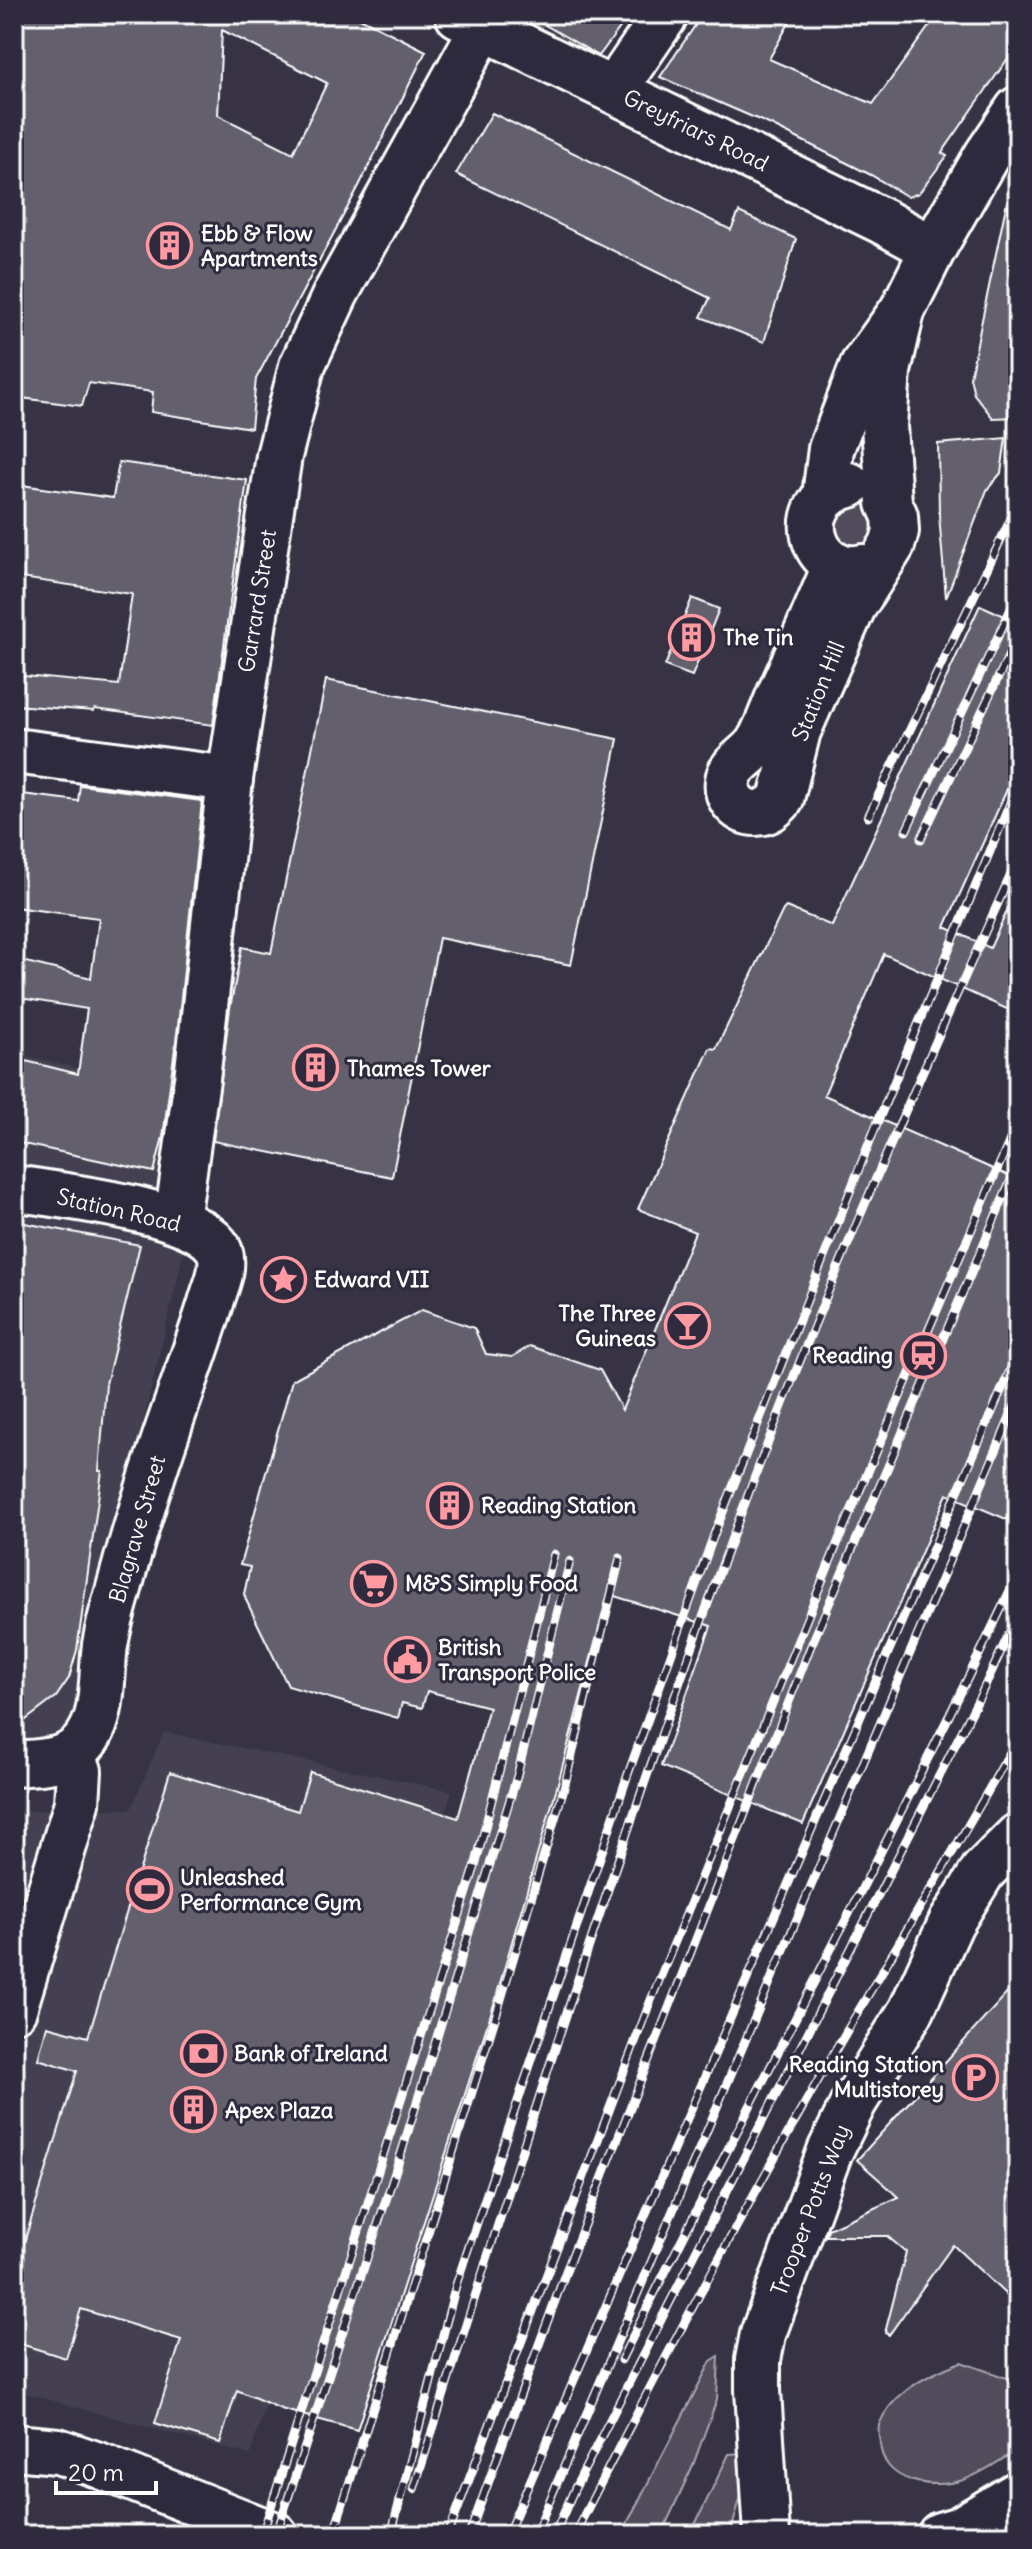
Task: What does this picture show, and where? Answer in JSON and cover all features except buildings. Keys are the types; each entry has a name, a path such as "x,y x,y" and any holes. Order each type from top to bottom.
{"street":[{"path":"614,90 666,14"},
{"name":"Greyfriars Road","path":"470,20 933,249"},
{"name":"Garrard Street","path":"177,1220 197,1079 230,779 279,456 302,366 470,20"},
{"name":"Station Hill","path":"902,311 888,371 884,425 889,503 895,516 896,531 892,545 853,607 798,731 781,799 764,812 742,810 728,792 731,770 757,744 836,564 819,550 812,522 825,496 831,449 863,365 902,311 933,249 987,155 1018,109"},
{"path":"825,496 837,488 866,486 879,492 889,503"},
{"path":"836,564 857,568 871,565 883,557"},
{"path":"14,751 230,779"},
{"name":"Station Road","path":"14,1188 153,1213 177,1220 208,1236 218,1246"},
{"name":"Blagrave Street","path":"72,1754 81,1746 95,1723 100,1707 106,1642 118,1593 158,1458 221,1270 218,1246"},
{"path":"14,1764 72,1754 79,1771 77,1803 14,2009"},
{"name":"Trooper Potts Way","path":"767,2535 762,2492 758,2360 767,2321 830,2151 854,2102 911,2011 951,1923 983,1871 1018,1836"},
{"path":"14,2447 58,2451 275,2535"},
{"path":"940,2535 960,2529 1018,2494"}],"shaded area":[{"path":"858,499 868,503 881,519 871,549 840,550 830,512"},
{"path":"14,1053 216,1101 177,1281 71,1721 61,1739 14,1744"},
{"name":"Apex Plaza","path":"164,1732 452,1791 250,2455 14,2390 14,1811 131,1809"},
{"path":"719,2356 717,2399 693,2465 661,2535 621,2535 711,2361"},
{"path":"961,2362 1018,2382 1018,2450 977,2474 951,2483 924,2483 899,2475 883,2456 879,2425 885,2414 913,2386"},
{"path":"743,2453 742,2492 730,2535 690,2535 729,2454"}],"railway":[{"path":"868,817 1018,504"},
{"path":"906,831 1018,594"},
{"path":"921,839 1018,636"},
{"path":"391,2535 456,2285 627,1777 715,1532 878,1121 1018,784"},
{"path":"414,2489 618,1860 705,1611 846,1249 1018,859"},
{"path":"448,2535 649,2005 843,1530 1018,1121"},
{"path":"469,2535 566,2271 810,1648 1018,1164"},
{"path":"507,2535 1018,1352"},
{"path":"535,2535 1018,1399"},
{"path":"262,2535 475,1867 554,1554"},
{"path":"333,2535 564,1788 620,1558"},
{"path":"276,2535 402,2151 517,1776 570,1561"},
{"path":"621,2360 921,1772 1018,1574"},
{"path":"554,2535 575,2488 982,1692 1018,1615"},
{"path":"574,2535 767,2171 1018,1738"}],"place":[{"name":"Ebb & Flow Apartments","path":"170,246"},
{"name":"The Tin","path":"692,637"},
{"name":"Thames Tower","path":"316,1068"},
{"name":"Edward VII","path":"283,1279"},
{"name":"The Three Guineas","path":"687,1326"},
{"name":"Reading","path":"924,1355"},
{"name":"Reading Station","path":"450,1505"},
{"name":"M&S Simply Food","path":"374,1583"},
{"name":"British Transport Police","path":"407,1660"},
{"name":"Unleashed Performance Gym","path":"149,1890"},
{"name":"Bank of Ireland","path":"203,2053"},
{"name":"Reading Station Multistorey","path":"975,2077"},
{"name":"Apex Plaza","path":"194,2110"}]}
